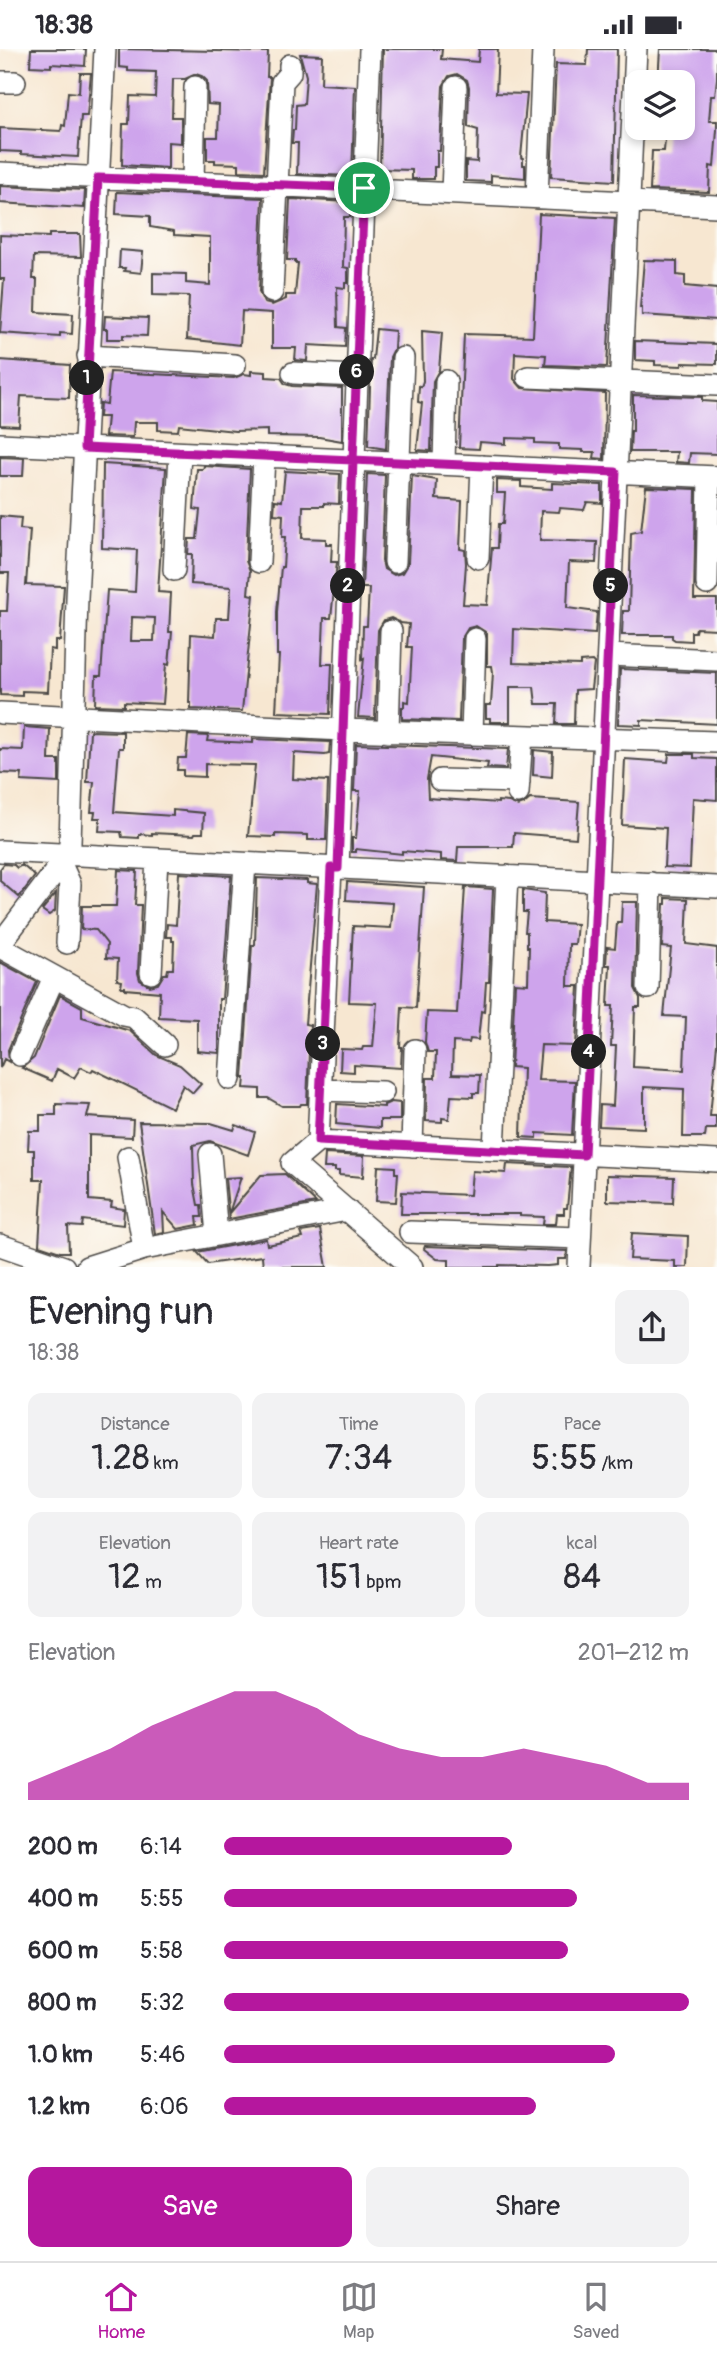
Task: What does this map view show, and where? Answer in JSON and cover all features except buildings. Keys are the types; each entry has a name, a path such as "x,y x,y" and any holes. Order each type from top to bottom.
{"street":[{"path":"105,49 88,356 70,844 64,860 0,945 124,1015 134,1017 165,1045"},
{"path":"318,1141 343,730 370,49"},
{"path":"537,198 543,49"},
{"path":"579,1267 636,49"},
{"path":"272,292 282,82 290,73 290,65"},
{"path":"193,182 195,87"},
{"path":"452,193 456,87"},
{"path":"0,173 364,188 717,207"},
{"path":"88,356 235,365"},
{"path":"395,562 403,358"},
{"path":"293,373 356,376"},
{"path":"528,377 717,386"},
{"path":"444,464 446,381"},
{"path":"0,443 713,477 707,584"},
{"path":"174,570 180,453"},
{"path":"259,562 264,456"},
{"path":"478,558 482,466"},
{"path":"388,731 391,631"},
{"path":"472,734 475,639"},
{"path":"608,655 717,660"},
{"path":"0,713 343,730 717,741"},
{"path":"440,780 518,789 522,736"},
{"path":"0,851 64,860 157,859 717,887"},
{"path":"151,973 157,859"},
{"path":"64,860 70,884 67,943"},
{"path":"230,1079 245,863"},
{"path":"494,1150 507,876"},
{"path":"648,989 651,883"},
{"path":"20,1055 54,977"},
{"path":"412,1146 415,1050"},
{"path":"320,1090 383,1092"},
{"path":"412,1267 292,1163 318,1141 717,1161"},
{"path":"211,1154 217,1235"},
{"path":"128,1157 144,1249"},
{"path":"87,1267 144,1249 347,1210"},
{"path":"410,1231 580,1238"},
{"path":"0,1245 64,1267"}],"route":[{"path":"364,188 98,178 84,448 353,460 338,868 331,868 318,1141 584,1155 616,472 353,460 364,188"}]}
